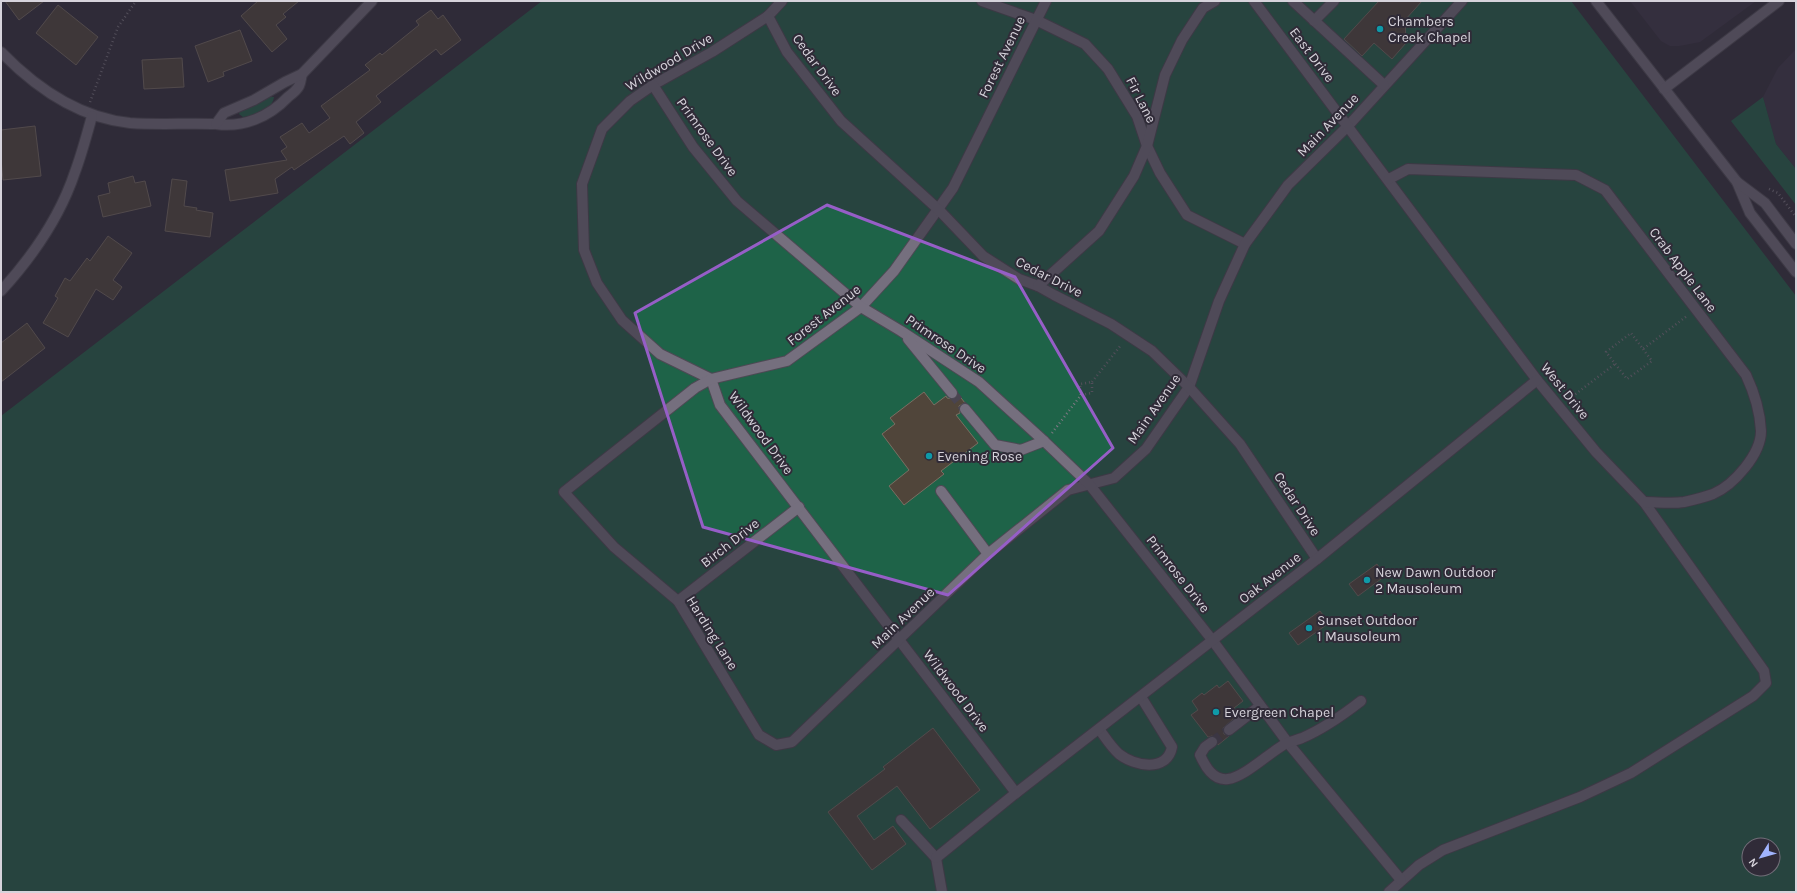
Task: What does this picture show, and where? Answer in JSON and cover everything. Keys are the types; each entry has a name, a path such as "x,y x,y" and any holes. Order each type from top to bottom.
{"street":[{"path":"216,124 224,113 254,100 302,74 372,1"},
{"name":"Wildwood Drive","path":"782,1 768,16 712,52 653,85 630,101 602,129 582,184 584,250 597,283 622,320 660,354 711,379 720,405 1016,793"},
{"name":"Fir Lane","path":"982,1 1036,20 1085,44 1108,69 1137,116 1147,146 1160,173 1187,215 1245,244"},
{"name":"Forest Avenue","path":"564,492 695,388 711,379 787,361 861,307 894,271 939,210 953,188 1046,1"},
{"path":"1038,286 1099,231 1134,176 1147,146 1165,75 1182,40 1203,8 1215,1"},
{"name":"East Drive","path":"1254,1 1348,126"},
{"path":"1293,1 1384,85"},
{"path":"1314,22 1334,1"},
{"path":"1596,1 1737,182 1765,203 1796,244"},
{"name":"Main Avenue","path":"776,745 792,742 988,554 1068,490 1114,478 1146,449 1189,387 1219,301 1245,244 1288,186 1348,126 1459,2"},
{"path":"1664,89 1778,2"},
{"name":"Cedar Drive","path":"768,16 787,52 841,121 939,210 983,256 1019,279 1038,286 1112,324 1152,351 1189,387 1240,444 1317,559"},
{"path":"1,52 34,82 64,102 89,114 110,120 147,124 216,124 230,126 257,119 273,110 299,86 302,74"},
{"name":"Primrose Drive","path":"653,85 693,147 737,201 861,307 901,330 979,382 1045,441 1089,484 1213,641 1288,743 1401,880"},
{"path":"1,291 34,252 57,214 75,172 89,114"},
{"name":"West Drive","path":"1348,126 1537,380 1596,452 1644,502 1764,671 1766,683 1753,696 1631,772 1580,797 1443,850 1419,865 1401,880"},
{"name":"Crab Apple Lane","path":"1388,179 1408,169 1576,175 1605,190 1746,375 1755,393 1761,432 1757,448 1748,466 1733,480 1714,494 1683,502 1644,502"},
{"path":"1737,182 1750,213 1796,272"},
{"path":"901,330 952,393"},
{"name":"Oak Avenue","path":"936,858 1016,793 1317,559 1537,380"},
{"path":"965,409 994,445 1021,450 1045,441"},
{"path":"941,491 988,554"},
{"name":"Harding Lane","path":"564,492 614,547 678,601 759,735 776,745"},
{"name":"Birch Drive","path":"678,601 799,507"},
{"path":"1099,729 1118,753 1131,761 1143,765 1156,764 1163,761 1171,754 1172,747 1141,697"},
{"path":"1212,742 1205,747 1200,755 1204,765 1213,775 1226,780 1236,776 1288,743 1301,739 1340,718 1361,701"},
{"path":"1229,730 1260,706"},
{"path":"901,820 936,858 942,892"},
{"path":"1389,892 1401,880"}],"path":[{"path":"89,114 118,27 136,1"},
{"path":"1643,349 1696,310"},
{"path":"1631,333 1643,349 1652,360 1627,379 1606,352 1631,333"},
{"path":"1045,441 1081,395 1092,393 1092,382 1129,336"},
{"path":"1559,406 1615,364"},
{"path":"1081,395 1080,384 1092,382"}],"highlighted area":[{"path":"827,205 1015,277 1113,448 948,595 703,527 635,313"}],"shaded area":[{"path":"1630,1 1756,1 1700,42 1670,46 1661,41"},
{"path":"1796,49 1796,169 1776,144 1763,97 1778,68"}],"green space":[{"path":"542,1 1571,1 1796,296 1796,892 1,892 1,416"},
{"path":"265,97 274,97 270,106 262,112 243,117 239,114 241,110"},
{"path":"1763,97 1776,144 1796,169 1796,205 1731,121"}],"building":[{"path":"5,1 44,1 19,20"},
{"path":"258,1 299,1 283,14 286,17 276,25 287,39 272,52 241,16"},
{"name":"Chambers Creek Chapel","path":"1379,1 1422,1 1405,20 1406,43 1392,59 1374,43 1362,56 1344,39"},
{"path":"58,5 98,37 76,65 36,33"},
{"path":"431,10 438,19 443,15 461,40 441,55 436,49 376,96 381,102 356,122 364,133 350,144 344,136 294,170 292,167 275,179 278,193 230,201 225,170 287,160 281,151 287,147 280,137 302,123 309,133 330,118 321,106 370,70 365,65 380,53 382,55 419,25 416,21"},
{"path":"240,30 252,61 223,72 224,76 208,82 195,46"},
{"path":"182,58 184,87 144,89 142,60"},
{"path":"35,126 41,176 3,180 1,130"},
{"path":"133,176 135,183 145,181 151,206 103,217 98,196 110,193 108,183"},
{"path":"172,179 187,181 184,206 213,213 210,237 165,231"},
{"path":"108,236 132,253 113,280 122,287 113,300 96,289 68,337 43,323 58,298 55,296 65,278 70,281 87,258 90,261"},
{"path":"27,323 45,348 1,382 1,343"},
{"name":"Evening Rose","path":"924,392 934,405 946,396 947,398 953,399 956,398 958,394 965,403 959,406 960,413 956,415 978,443 941,471 944,474 904,505 889,486 909,470 882,434 895,424 890,418"},
{"name":"New Dawn Outdoor 2 Mausoleum","path":"1377,564 1385,576 1358,596 1349,584"},
{"name":"Sunset Outdoor 1 Mausoleum","path":"1320,611 1329,623 1298,645 1289,633"},
{"name":"Evergreen Chapel","path":"1228,681 1243,701 1234,708 1239,714 1223,728 1224,734 1229,736 1218,745 1217,738 1212,736 1208,737 1191,715 1198,710 1192,701 1202,693 1204,695 1217,685 1219,688"},
{"path":"933,728 980,790 930,829 897,786 857,816 874,840 893,826 906,844 872,870 828,812 885,769 883,767"}],"tunnel":[{"path":"952,393 965,409"},
{"path":"1212,742 1229,730"}],"place":[{"name":"Chambers Creek Chapel","path":"1380,29"},
{"name":"Evening Rose","path":"929,456"},
{"name":"New Dawn Outdoor 2 Mausoleum","path":"1367,580"},
{"name":"Sunset Outdoor 1 Mausoleum","path":"1309,628"},
{"name":"Evergreen Chapel","path":"1216,712"}]}
